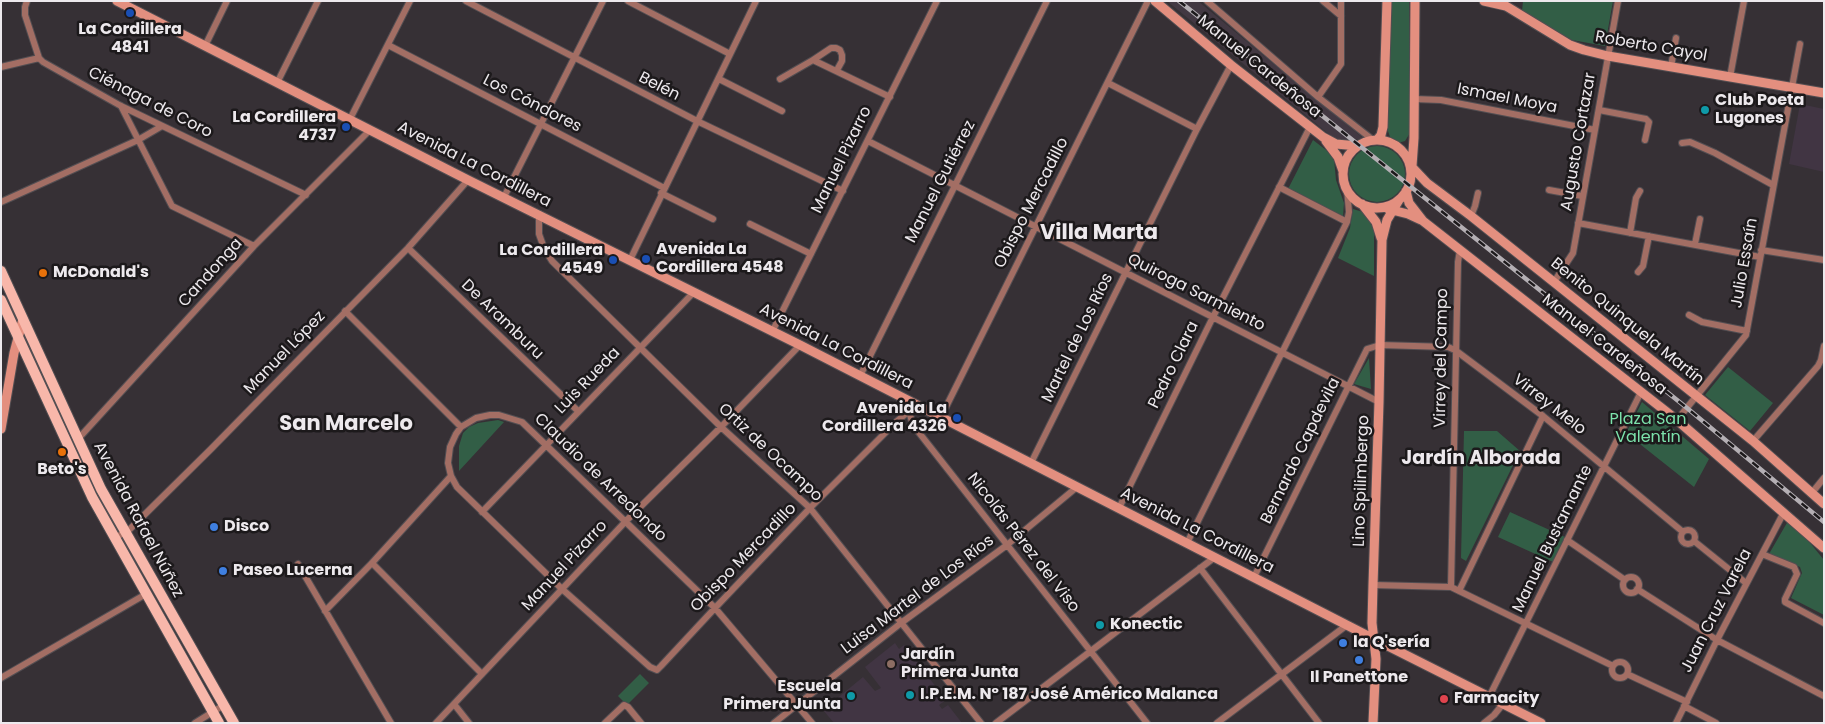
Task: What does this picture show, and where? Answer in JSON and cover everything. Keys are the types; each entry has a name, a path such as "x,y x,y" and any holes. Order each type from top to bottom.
{"main road":[{"name":"Avenida La Cordillera","path":"117,1 468,180 800,345 1541,723"},
{"name":"Manuel Cardeñosa","path":"1155,1 1231,65 1322,137 1338,157 1343,172"},
{"path":"1343,172 1348,156 1358,146 1375,140 1381,135 1387,1"},
{"name":"Lino Spilimbergo","path":"1378,207 1393,204 1406,191 1411,169 1414,138 1415,1"},
{"name":"Roberto Cayol","path":"1484,1 1506,6 1576,48 1608,56 1824,93"},
{"name":"Manuel Cardeñosa","path":"1322,137 1336,144 1358,146"},
{"path":"1375,140 1385,141 1396,146 1405,154 1411,169"},
{"name":"Benito Quinquela Martín","path":"1411,169 1752,441 1824,504"},
{"name":"Lino Spilimbergo","path":"1343,172 1347,189 1352,197 1360,203 1376,222 1382,240"},
{"name":"Manuel Cardeñosa","path":"1406,191 1408,200 1423,221"},
{"name":"Lino Spilimbergo","path":"1373,723 1376,659 1372,623 1382,240 1385,226 1398,200"},
{"path":"1360,203 1378,207"},
{"name":"Manuel Cardeñosa","path":"1378,207 1408,214 1423,221 1677,420 1784,512 1824,550"},
{"name":"Avenida Rafael Núñez","path":"1,271 101,489 234,723"},
{"name":"Avenida Rafael Núñez","path":"1,300 80,474 219,723"},
{"path":"1,429 23,319"}],"street":[{"path":"1,67 38,58 25,16 27,1"},
{"path":"204,46 227,1"},
{"path":"277,83 318,1"},
{"path":"350,119 410,1"},
{"name":"Belén","path":"466,1 574,59 842,191"},
{"path":"504,197 542,125 602,1"},
{"path":"628,1 730,54"},
{"path":"630,260 756,1"},
{"name":"Manuel Pizarro","path":"772,332 937,1"},
{"name":"Manuel Gutiérrez","path":"860,376 1047,1"},
{"name":"Obispo Mercadillo","path":"941,417 1148,1"},
{"path":"1207,1 1318,97 1375,140"},
{"path":"1323,1 1341,16"},
{"path":"1318,97 1341,64 1341,1"},
{"name":"Augusto Cortazar","path":"1554,282 1572,256 1618,1"},
{"path":"1730,77 1744,1"},
{"path":"1671,67 1676,38"},
{"name":"Julio Essaín","path":"1677,420 1743,342 1748,330 1760,253 1800,44"},
{"name":"Los Cóndores","path":"388,45 542,125 713,219"},
{"path":"780,79 831,48 840,50 842,55 842,61 837,70"},
{"name":"Ciénaga de Coro","path":"38,58 120,106 306,195"},
{"path":"813,60 890,97"},
{"name":"Martel de Los Ríos","path":"1031,463 1196,129 1231,65"},
{"path":"719,79 782,111"},
{"path":"1108,83 1196,129"},
{"name":"Ismael Moya","path":"1414,99 1441,100 1595,130"},
{"path":"120,106 172,206 254,246"},
{"path":"1598,110 1646,119 1649,122 1645,140"},
{"path":"1,202 138,140 162,126"},
{"name":"Pedro Clara","path":"1119,508 1212,317 1310,127"},
{"name":"Candonga","path":"78,439 254,246 370,130"},
{"name":"Quiroga Sarmiento","path":"868,141 1379,402"},
{"path":"1682,143 1690,142 1715,153 1773,185"},
{"name":"Manuel López","path":"115,538 125,533 211,449 408,248 468,180"},
{"path":"1279,187 1347,222"},
{"path":"1187,543 1347,222 1349,212 1347,189"},
{"path":"1549,190 1582,196"},
{"path":"1630,232 1636,198 1640,191"},
{"path":"1471,216 1478,193"},
{"name":"Ortiz de Ocampo","path":"538,214 538,234 552,261 721,427 810,508 981,723"},
{"path":"1695,244 1700,219"},
{"path":"1578,223 1695,244 1824,260"},
{"path":"750,224 811,254"},
{"path":"1638,272 1643,266 1649,236"},
{"name":"De Aramburu","path":"408,248 578,410"},
{"name":"Virrey del Campo","path":"1451,587 1458,262 1460,250"},
{"name":"Luis Rueda","path":"482,512 578,410 693,293"},
{"path":"346,311 461,427 448,454 451,476 457,488 562,589"},
{"path":"1689,315 1702,322 1748,330"},
{"name":"Manuel Pizarro","path":"436,723 626,521 800,345"},
{"name":"Virrey Melo","path":"1380,345 1448,347 1456,350 1543,416 1683,532"},
{"name":"Bernardo Capdevila","path":"1254,577 1366,350 1380,345"},
{"path":"1752,441 1818,366 1824,346"},
{"name":"Manuel Bustamante","path":"1489,697 1641,392"},
{"name":"Nicolás Pérez del Viso","path":"906,399 913,425 1147,723"},
{"name":"Obispo Mercadillo","path":"562,589 650,668 657,670 810,508 909,411 919,406"},
{"name":"Claudio de Arredondo","path":"461,427 476,418 490,415 510,417 522,422 715,608 812,723"},
{"path":"1460,591 1543,416"},
{"path":"325,611 372,563 451,476"},
{"path":"1811,494 1824,478"},
{"name":"Luisa Martel de Los Ríos","path":"774,723 901,623 1007,545 1077,487"},
{"name":"Juan Cruz Varela","path":"1676,723 1784,512"},
{"name":"Virrey Melo","path":"1689,530 1693,532 1694,541 1687,544 1683,542 1680,536 1683,532 1689,530"},
{"path":"1567,540 1624,580"},
{"name":"Virrey Melo","path":"1694,541 1746,583"},
{"path":"1762,554 1794,567 1796,574 1785,599 1786,602 1824,623"},
{"path":"996,723 1215,557"},
{"path":"372,563 482,674"},
{"path":"298,564 391,723"},
{"path":"1200,568 1319,723"},
{"path":"1628,577 1636,578 1639,585 1637,589 1633,592 1627,592 1624,588 1624,580 1628,577"},
{"path":"1373,585 1451,587 1613,666"},
{"path":"1637,589 1717,640 1824,696"},
{"path":"1,678 146,594"},
{"path":"1216,723 1347,625"},
{"path":"1617,662 1624,663 1628,669 1627,674 1620,678 1615,676 1612,671 1613,666 1617,662"},
{"path":"1627,674 1685,704 1716,723"},
{"path":"454,704 469,723"},
{"path":"1484,723 1504,704"},
{"path":"195,723 224,705"},
{"path":"605,723 624,705 628,706 641,723"}],"shaded area":[{"path":"1167,1 1198,1 1364,139 1337,141"},
{"path":"1800,104 1824,109 1824,172 1789,164"},
{"path":"895,643 899,649 904,645 946,700 939,705 942,709 948,705 962,723 834,723 823,710 863,677 875,691 881,688 865,667"}],"green space":[{"path":"1392,1 1409,1 1410,133 1405,141 1398,143 1390,137 1387,128"},
{"path":"1523,1 1613,1 1605,46 1572,40 1522,11"},
{"path":"1313,140 1334,159 1336,180 1344,203 1343,217 1288,189"},
{"path":"1371,146 1383,146 1393,150 1401,158 1405,174 1401,190 1393,198 1383,202 1371,202 1361,198 1353,190 1349,180 1349,168 1353,158 1361,150"},
{"path":"1353,209 1363,212 1374,227 1374,276 1338,258 1350,228"},
{"path":"1369,358 1371,389 1354,384"},
{"path":"1728,367 1773,403 1750,431 1705,395"},
{"name":"Plaza San Valentín","path":"1642,402 1709,459 1694,487 1626,433"},
{"path":"498,420 504,422 459,471 459,446 463,433 469,427 478,423"},
{"path":"1464,431 1497,431 1520,451 1466,561 1461,558"},
{"path":"1510,512 1565,537 1553,562 1498,537"},
{"path":"1788,521 1824,560 1824,615 1791,598 1802,573 1800,567 1769,554"},
{"path":"640,674 649,683 627,705 618,696"}],"railway":[{"path":"1179,1 1687,408 1824,522"}],"place":[{"name":"La Cordillera 4841","path":"130,13"},
{"name":"Club Poeta Lugones","path":"1705,110"},
{"name":"La Cordillera 4737","path":"346,127"},
{"name":"Avenida La Cordillera 4548","path":"646,259"},
{"name":"La Cordillera 4549","path":"613,260"},
{"name":"McDonald's","path":"43,273"},
{"name":"Avenida La Cordillera 4326","path":"957,418"},
{"name":"Beto's","path":"62,452"},
{"name":"Disco","path":"214,527"},
{"name":"Paseo Lucerna","path":"223,571"},
{"name":"Konectic","path":"1100,625"},
{"name":"la Q'sería","path":"1343,643"},
{"name":"Il Panettone","path":"1359,660"},
{"name":"Jardín Primera Junta","path":"891,664"},
{"name":"I.P.E.M. Nº 187 José Américo Malanca","path":"910,695"},
{"name":"Escuela Primera Junta","path":"851,696"},
{"name":"Farmacity","path":"1444,699"}],"district":[{"name":"Villa Marta","path":"1099,234"},
{"name":"San Marcelo","path":"346,425"},
{"name":"Jardín Alborada","path":"1481,459"}]}
